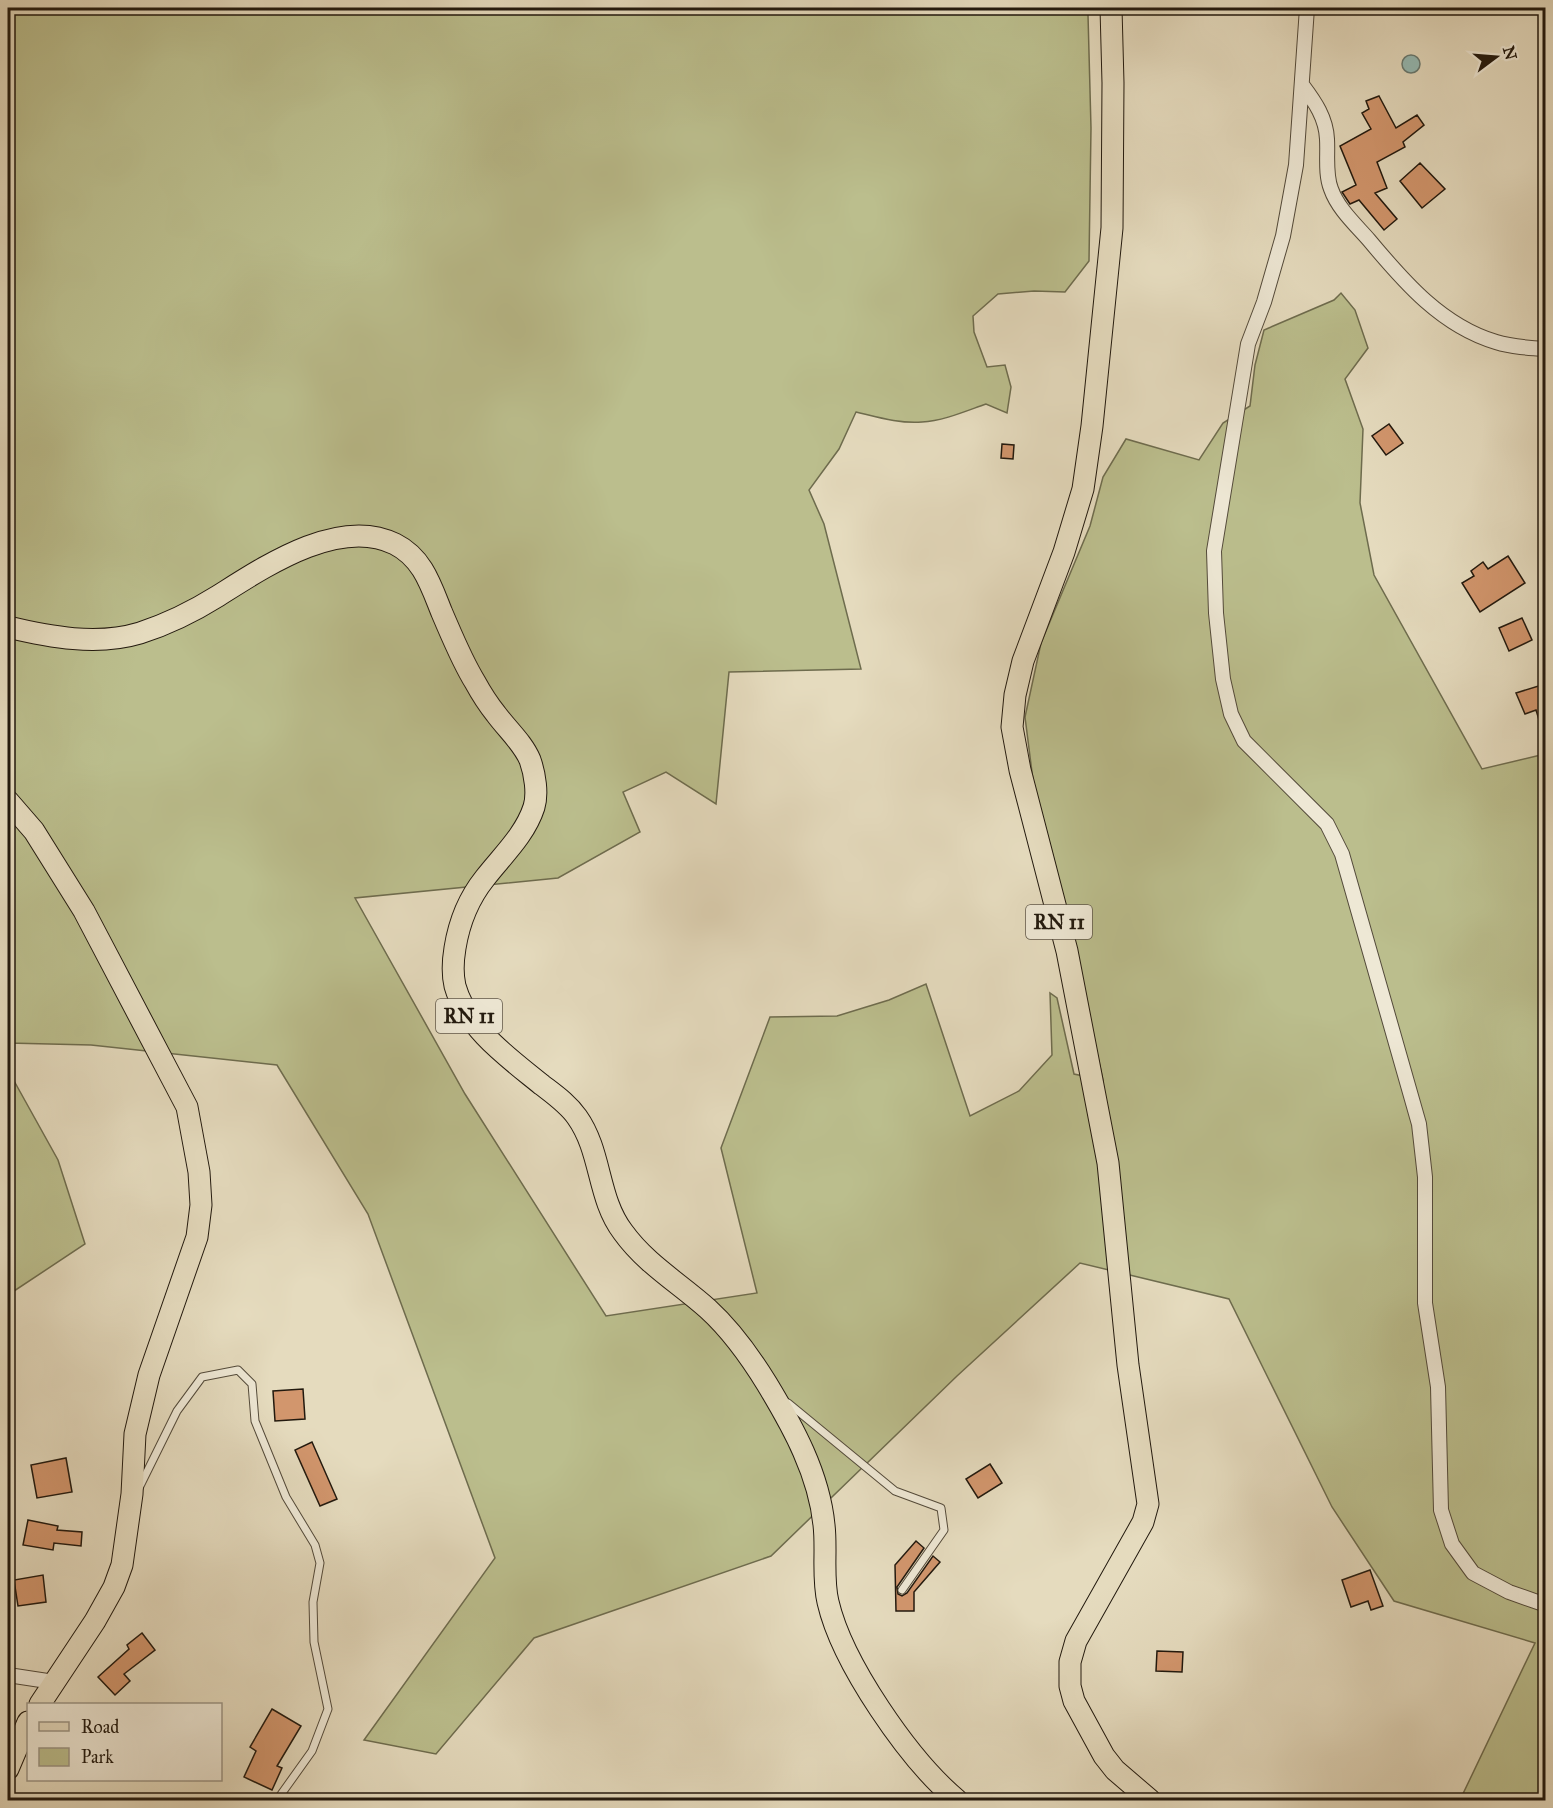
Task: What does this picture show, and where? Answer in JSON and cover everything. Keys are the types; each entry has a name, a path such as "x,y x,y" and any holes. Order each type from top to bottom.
{"main road":[{"name":"RN 11","path":"1111,8 1112,228 1092,426 1083,489 1064,552 1023,661 1015,695 1012,727 1020,770 1067,951 1108,1163 1128,1365 1148,1504 1143,1522 1076,1641 1070,1662 1070,1686 1074,1701 1104,1756 1115,1770 1150,1800"},
{"name":"RN 11","path":"8,627 80,640 136,634 182,616 220,595 246,577 305,548 350,535 371,536 394,543 415,559 431,581 473,680 529,757 535,782 536,803 527,824 483,881 468,905 457,932 452,961 454,984 472,1021 490,1041 564,1102 579,1119 590,1140 604,1197 618,1227 648,1262 712,1312 747,1355 768,1386 813,1472 823,1508 826,1597 835,1627 850,1662 909,1749 957,1800"},
{"path":"8,801 34,831 84,911 187,1107 201,1205 197,1237 149,1376 135,1434 130,1510 123,1565 95,1621 41,1703"},
{"path":"8,1769 27,1724"}],"street":[{"path":"1307,8 1296,165 1284,236 1264,302 1248,344 1214,551 1216,613 1223,679 1231,714 1244,741 1327,824 1342,854 1419,1124 1425,1177 1425,1303 1438,1388 1441,1510 1452,1544 1473,1573 1509,1592 1545,1605"},
{"path":"1303,86 1318,106 1324,122 1331,188 1340,206 1405,284 1455,323 1476,336 1514,346 1545,349"},
{"path":"9,1676 54,1682"}],"lane":[{"path":"130,1510 177,1411 202,1377 238,1370 252,1384 255,1421 286,1497 315,1545 320,1563 313,1602 314,1642 328,1709 312,1751 277,1800"},
{"path":"768,1386 895,1491 941,1508 944,1530 902,1590"}],"green space":[{"path":"8,8 1083,8 1088,15 1091,128 1089,261 1065,292 1034,291 998,294 973,316 974,332 987,367 1005,365 1011,387 1007,413 986,404 946,418 905,422 856,412 839,449 809,490 824,524 861,669 729,672 716,804 666,772 623,792 640,832 558,878 355,898 465,1094 606,1316 757,1293 721,1148 770,1017 837,1016 889,1000 926,984 970,1116 1019,1091 1052,1055 1050,993 1057,998 1074,1074 1103,1080 1055,864 1033,780 1025,717 1041,643 1090,526 1103,477 1126,439 1199,460 1223,423 1250,406 1255,365 1264,330 1334,300 1341,293 1355,310 1368,348 1345,379 1363,429 1360,503 1374,575 1482,769 1545,754 1545,1800 1460,1800 1535,1643 1394,1601 1332,1507 1229,1299 1080,1263 957,1376 771,1556 534,1638 436,1754 364,1740 495,1558 368,1214 277,1065 91,1045 8,1043"},
{"path":"8,1070 58,1160 85,1244 8,1295"}],"water":[{"path":"1411,55 1417,58 1420,64 1417,70 1411,73 1405,70 1402,64 1405,58"}],"building":[{"path":"1379,96 1396,128 1417,115 1424,125 1403,142 1405,147 1377,162 1387,188 1375,193 1397,219 1384,230 1359,200 1350,204 1342,192 1356,185 1340,146 1371,129 1362,113 1369,109 1366,101"},
{"path":"1420,163 1445,189 1422,208 1400,181"},
{"path":"1389,424 1403,443 1386,455 1372,436"},
{"path":"1002,444 1014,445 1013,459 1001,458"},
{"path":"1508,556 1525,583 1480,612 1462,583 1474,576 1471,571 1483,562 1488,569"},
{"path":"1522,618 1532,640 1509,651 1499,628"},
{"path":"1545,684 1545,732 1543,733 1536,710 1525,714 1516,693"},
{"path":"303,1389 305,1419 275,1421 273,1391"},
{"path":"312,1442 337,1499 320,1506 295,1450"},
{"path":"66,1458 72,1492 37,1498 31,1465"},
{"path":"990,1464 1002,1483 978,1498 966,1479"},
{"path":"28,1520 58,1526 57,1530 82,1532 81,1546 54,1543 53,1550 23,1545"},
{"path":"916,1541 924,1548 897,1587 898,1594 902,1596 907,1593 933,1556 940,1562 914,1592 914,1611 896,1611 895,1565"},
{"path":"1370,1570 1383,1606 1371,1610 1368,1601 1351,1607 1342,1580"},
{"path":"43,1575 46,1602 18,1606 14,1580"},
{"path":"142,1633 155,1650 124,1674 130,1681 115,1695 98,1677 129,1649 127,1645"},
{"path":"1157,1651 1183,1652 1182,1672 1156,1671"},
{"path":"272,1709 301,1726 277,1766 282,1768 272,1790 244,1777 256,1751 250,1747"}]}
